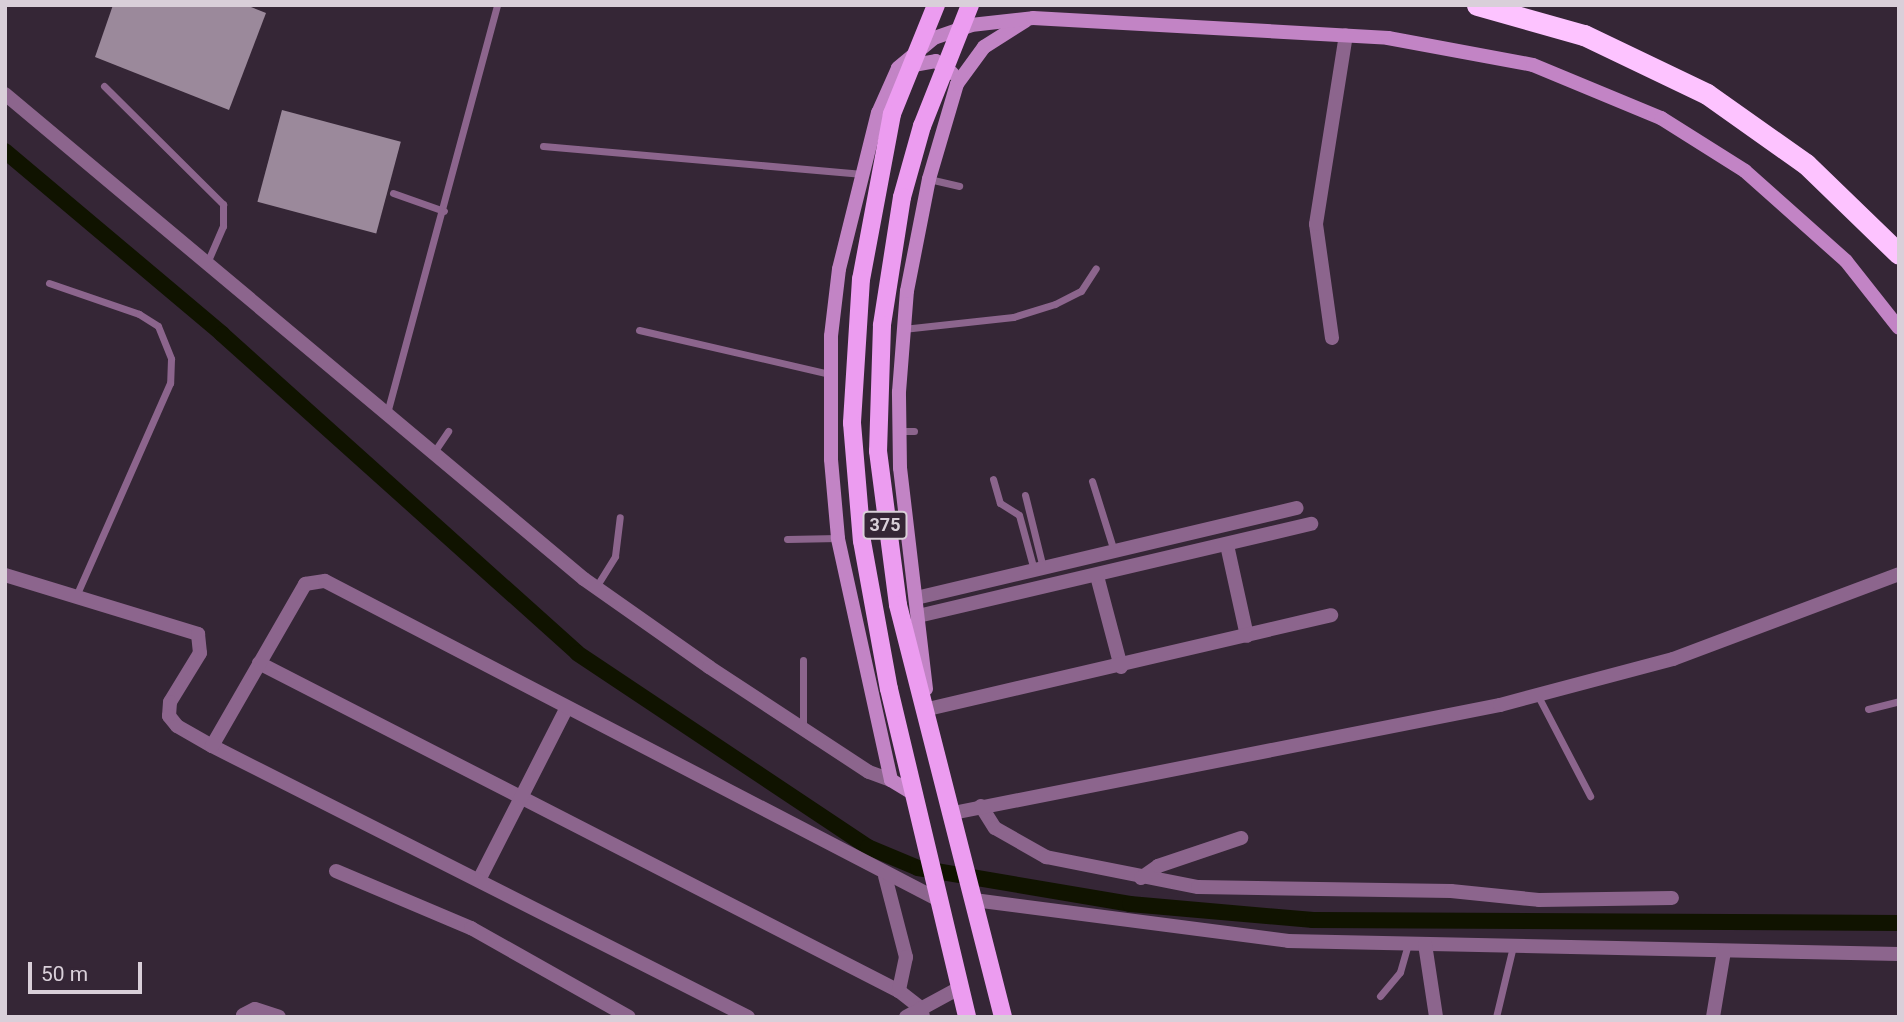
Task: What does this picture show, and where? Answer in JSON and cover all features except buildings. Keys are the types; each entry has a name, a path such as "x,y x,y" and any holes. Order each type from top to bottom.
{"highway":[{"path":"1477,5 1584,35 1707,94 1806,164 1899,254"}],"main road":[{"name":"375","path":"936,5 892,114 877,196 857,313 853,462 870,587 914,794 967,1017"},
{"name":"375","path":"970,5 922,126 902,197 882,324 878,451 898,605 928,709 1003,1017"},
{"path":"928,709 916,598 914,531 899,431 902,329 929,179 957,84 984,47 1032,18"},
{"path":"914,794 891,780 838,538 831,459 831,374 839,269 860,174 893,75 914,51 944,34 988,22 1032,18 1346,35 1500,56 1578,80 1661,118 1745,171 1797,214 1846,261 1899,328"},
{"path":"893,75 931,60 946,67 957,84"}],"street":[{"path":"1332,338 1316,224 1346,35"},
{"path":"5,94 431,456 596,587 803,729 891,780"},
{"path":"916,598 1297,508"},
{"path":"918,616 1311,524"},
{"path":"1227,545 1247,636"},
{"path":"953,813 1348,738 1538,695 1672,659 1899,574"},
{"path":"5,575 198,634 200,653 170,702 169,716 177,726 748,1017"},
{"path":"1097,576 1121,667"},
{"path":"212,746 305,584 314,579 885,876 938,893"},
{"path":"928,709 1121,667 1331,615"},
{"path":"259,663 899,991 922,1012"},
{"path":"479,880 566,709"},
{"path":"981,806 995,828 1046,857 1141,878 1232,889 1672,898"},
{"path":"1141,878 1158,866 1241,838"},
{"path":"336,871 471,928 629,1017"},
{"path":"885,876 906,957 899,991"},
{"path":"972,894 1288,941 1899,954"},
{"path":"1425,944 1436,1017"},
{"path":"1713,1017 1724,951"},
{"path":"906,1017 922,1012 961,987"},
{"path":"243,1015 255,1009 279,1017"}],"lane":[{"path":"386,417 444,211 497,5"},
{"path":"104,86 223,204 223,226 207,264"},
{"path":"543,146 860,174"},
{"path":"929,179 959,186"},
{"path":"393,193 444,211"},
{"path":"902,329 1013,317 1055,304 1081,291 1096,268"},
{"path":"50,283 158,326 171,359 170,383 76,596"},
{"path":"639,330 831,374"},
{"path":"431,456 448,431"},
{"path":"899,431 914,431"},
{"path":"993,479 1000,503 1019,515 1039,569"},
{"path":"1092,481 1115,551"},
{"path":"1025,495 1039,569"},
{"path":"596,587 615,556 620,517"},
{"path":"787,539 838,538"},
{"path":"803,660 803,729"},
{"path":"1538,695 1590,796"},
{"path":"1868,709 1899,701"},
{"path":"1380,996 1400,972 1408,944"},
{"path":"1496,1017 1513,946"}],"waterway":[{"path":"5,151 222,334 577,653 868,847 918,868 1130,904 1313,920 1899,923"}]}
